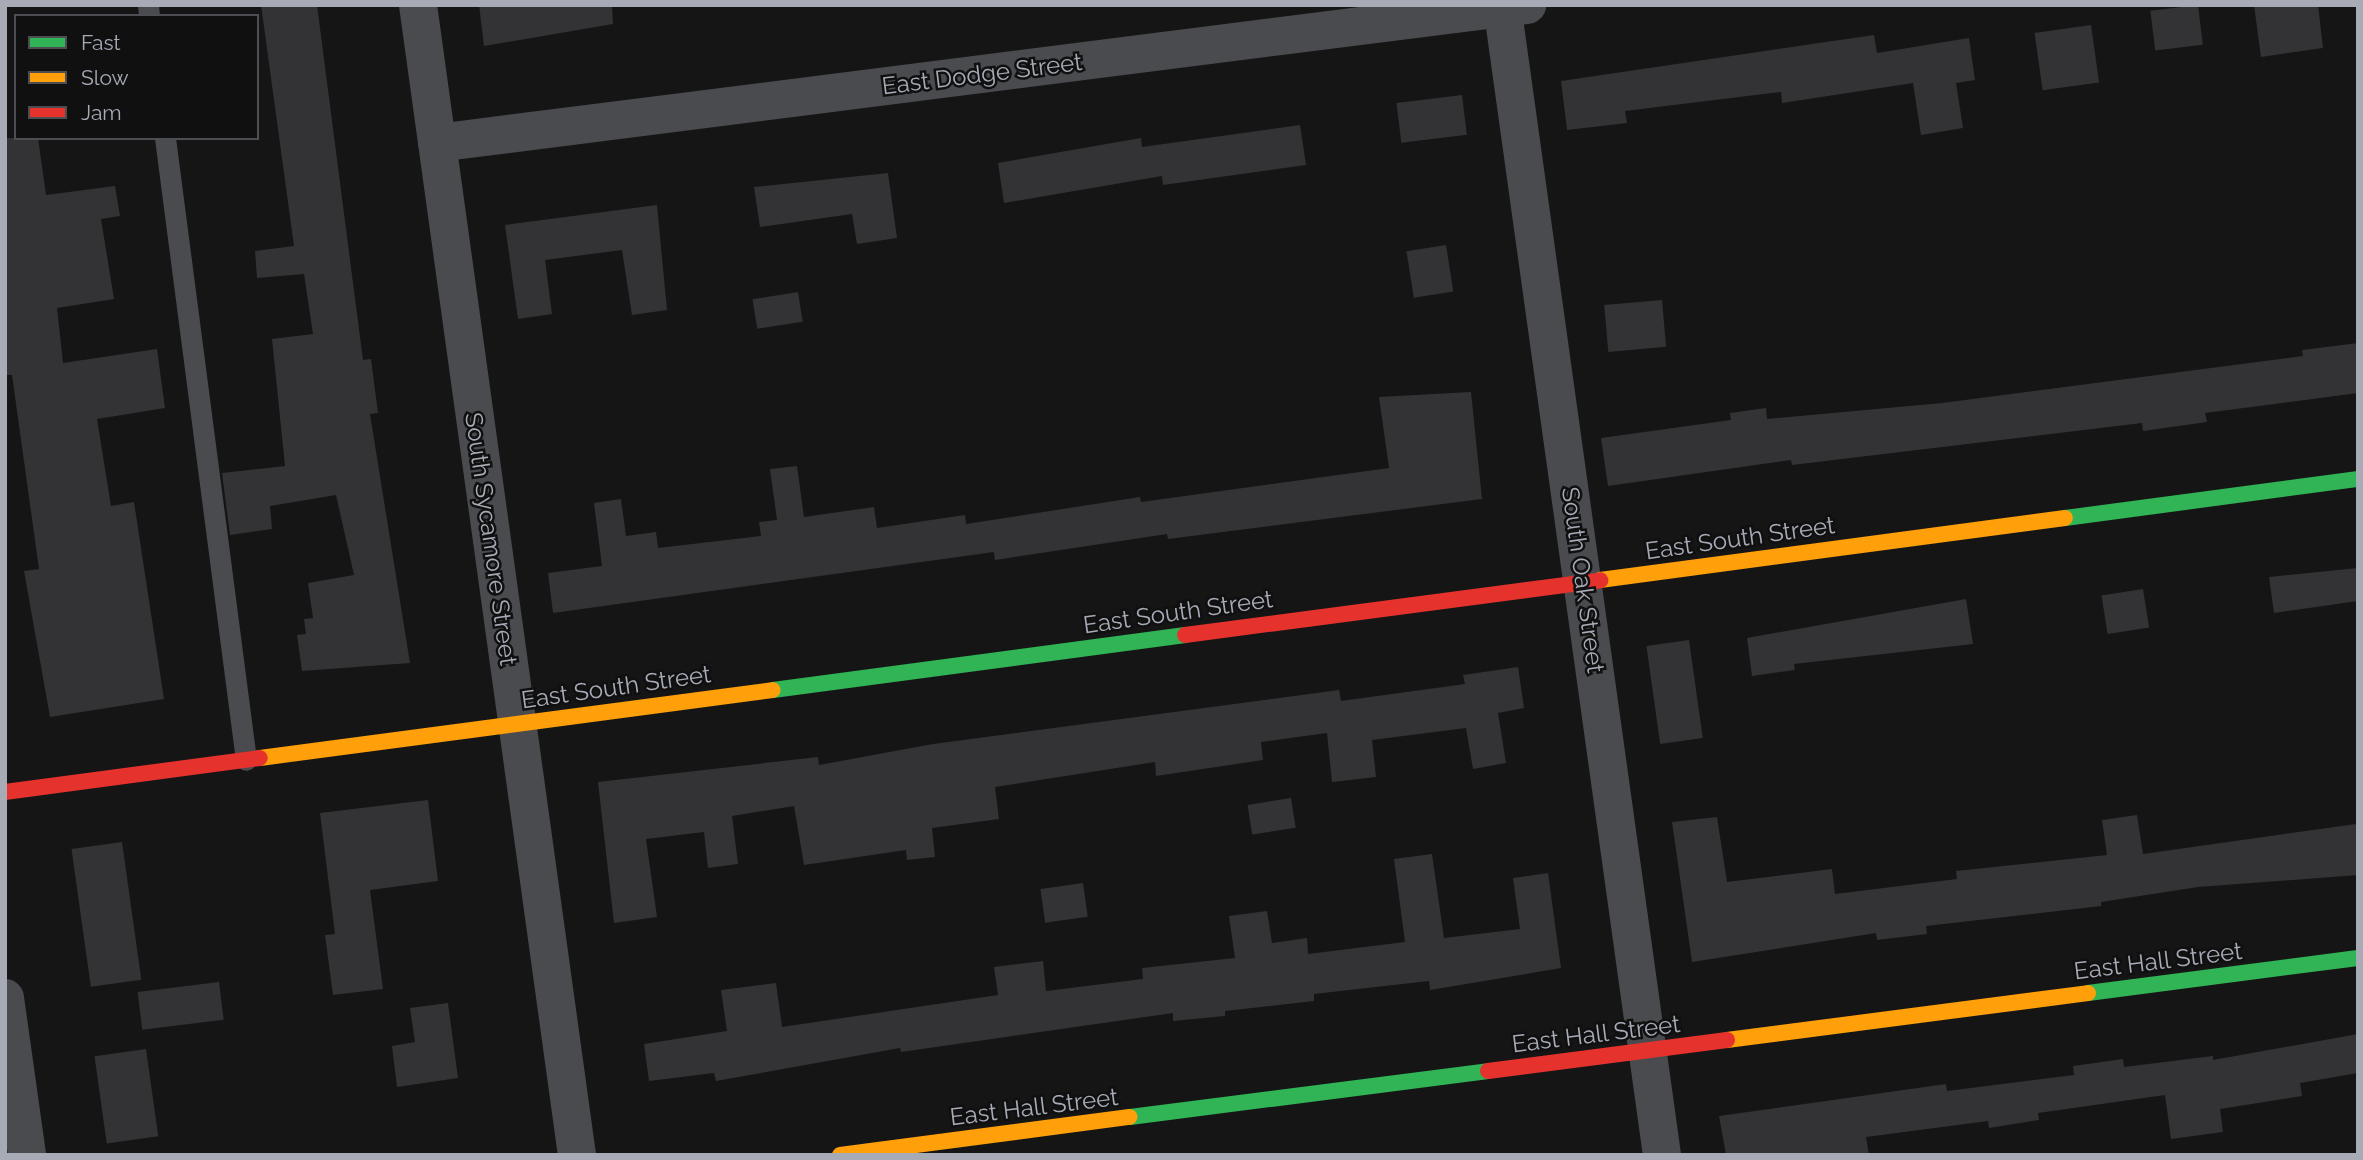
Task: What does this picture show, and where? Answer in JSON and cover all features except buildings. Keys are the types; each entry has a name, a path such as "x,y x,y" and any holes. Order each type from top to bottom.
{"street":[{"name":"South Sycamore Street","path":"418,5 515,723 577,1155"},
{"name":"East Dodge Street","path":"437,144 1511,6"},
{"name":"South Oak Street","path":"1511,6 1583,582 1662,1155"},
{"name":"East South Street","path":"5,792 2358,479"},
{"name":"East Hall Street","path":"840,1155 2358,958"},
{"path":"5,998 27,1155"}],"lane":[{"path":"165,140 246,760"}],"traffic: fast":[{"path":"2065,518 2358,479"},
{"path":"773,690 1185,635"},
{"path":"2088,993 2358,958"},
{"path":"1130,1117 1488,1071"}],"traffic: slow":[{"path":"1600,580 2065,518"},
{"path":"260,758 773,690"},
{"path":"1727,1040 2088,993"},
{"path":"840,1155 1130,1117"}],"traffic: jam":[{"path":"1185,635 1600,580"},
{"path":"5,792 260,758"},
{"path":"1488,1071 1727,1040"}]}
